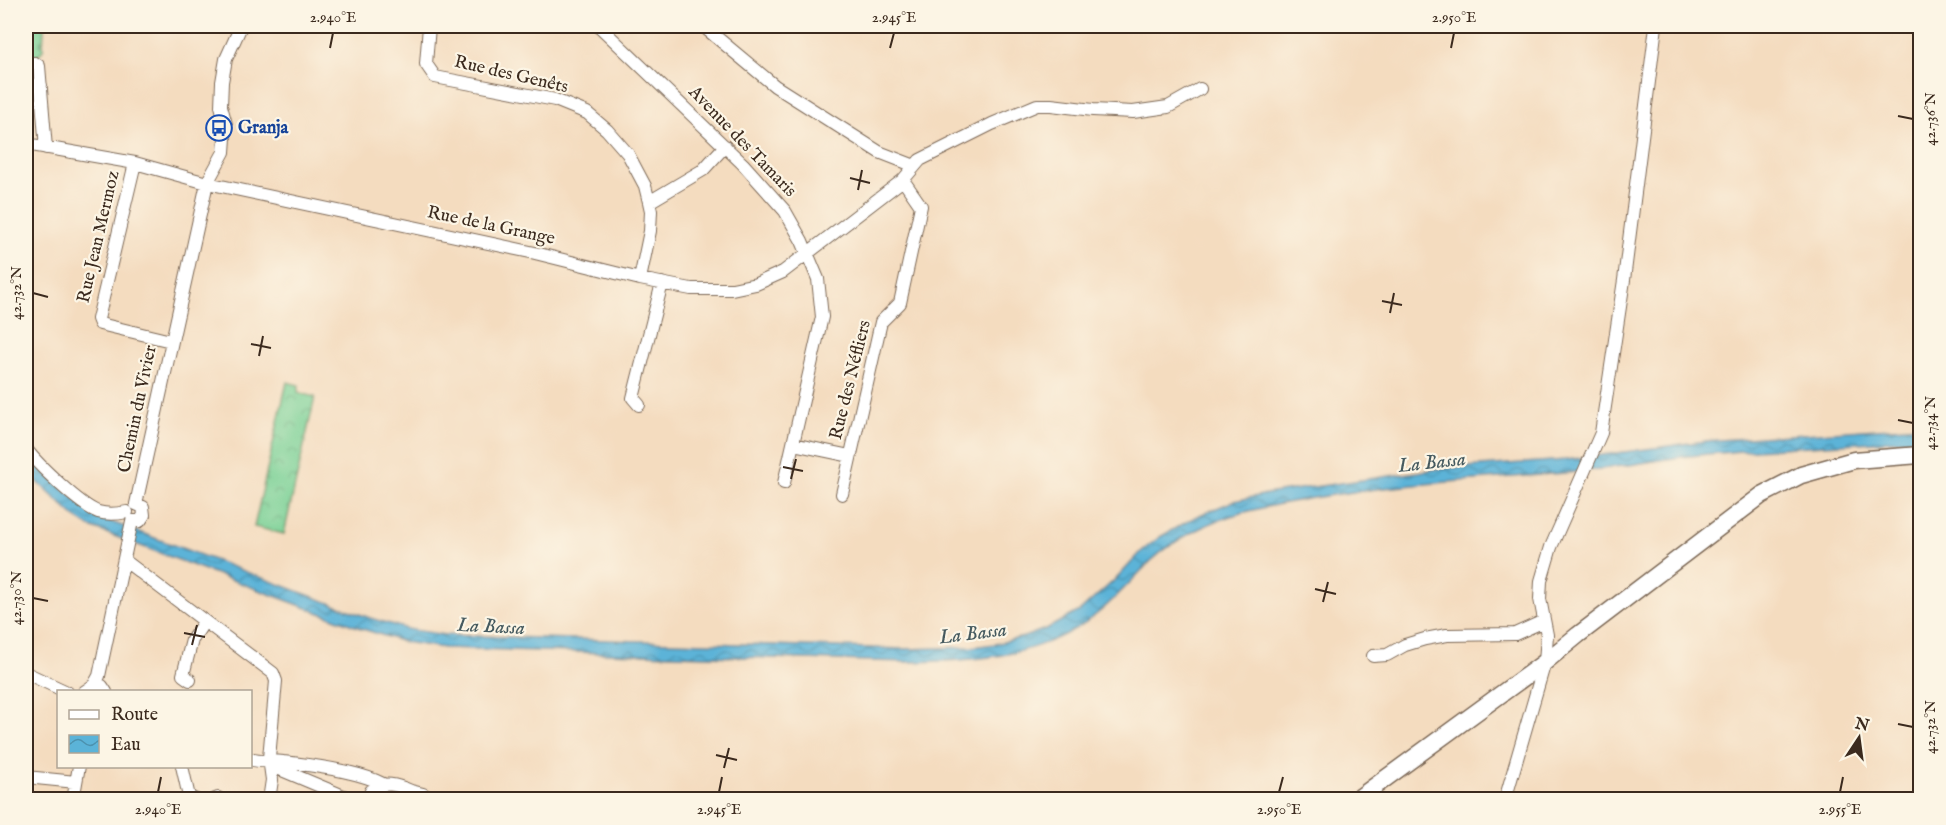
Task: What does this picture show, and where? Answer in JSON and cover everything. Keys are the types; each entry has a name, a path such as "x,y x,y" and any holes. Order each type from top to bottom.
{"main road":[{"path":"1356,800 1545,662 1762,495 1801,476 1854,460 1920,455"}],"street":[{"name":"Chemin du Vivier","path":"95,687 207,183 224,152 226,124 222,106 222,82 226,59 241,26"},
{"name":"Rue des Genêts","path":"429,26 426,64 435,76 555,100 587,113 607,130 627,154 645,186 651,211 650,231 640,279"},
{"name":"Avenue des Tamaris","path":"599,26 725,146 785,211 808,254 818,279 822,317 784,483"},
{"path":"703,26 775,86 879,152 915,166"},
{"path":"1505,800 1545,662 1547,634 1540,599 1541,581 1551,547 1601,432 1624,280 1656,26"},
{"path":"26,63 35,63 39,66 46,148"},
{"path":"26,85 41,85"},
{"name":"Rue de la Grange","path":"26,144 135,162 207,183 536,253 640,279 691,289 732,289 756,284 783,272 903,180 920,160 992,124 1037,105 1133,112 1168,107 1200,89"},
{"path":"649,202 703,170 725,146"},
{"name":"Rue Jean Mermoz","path":"135,162 99,319 100,324 171,341"},
{"name":"Rue des Néfliers","path":"842,494 881,321 900,303 921,206 903,180"},
{"path":"639,405 633,398 663,283"},
{"path":"793,444 850,456"},
{"path":"26,449 84,503 99,512 132,516"},
{"path":"124,560 273,673 276,681 269,762 272,780 268,800"},
{"path":"1373,656 1387,655 1405,645 1448,635 1515,634 1544,621"},
{"path":"190,680 183,675 192,640 204,622"},
{"path":"26,674 64,690"},
{"path":"73,690 95,687"},
{"path":"252,759 280,761 371,778 383,784 403,787 413,795 423,794 432,800"},
{"path":"269,762 353,800"},
{"path":"73,800 79,768"},
{"path":"182,768 189,797 196,800"},
{"path":"324,787 328,769"},
{"path":"26,777 76,782"},
{"path":"368,800 371,791 383,784"}],"green space":[{"path":"26,26 44,26 43,50 37,57 29,57 29,60 26,60"},
{"path":"287,382 299,385 298,393 315,397 284,534 254,527"}],"water":[{"path":"1920,426 1920,439 1787,447 1689,456 1582,471 1401,486 1321,497 1241,513 1217,521 1172,544 1152,560 1104,608 1066,634 1044,644 999,656 929,662 444,648 404,642 366,630 90,527 77,519 26,471 26,455 93,515 370,618 407,629 445,635 906,649 995,644 1048,628 1080,611 1119,576 1142,551 1160,537 1197,516 1234,501 1272,493 1438,469 1566,460 1705,441"}],"place":[{"name":"Granja","path":"219,128"}],"water label":[{"name":"La Bassa","path":"1432,463"},
{"name":"La Bassa","path":"491,627"},
{"name":"La Bassa","path":"973,634"}]}
